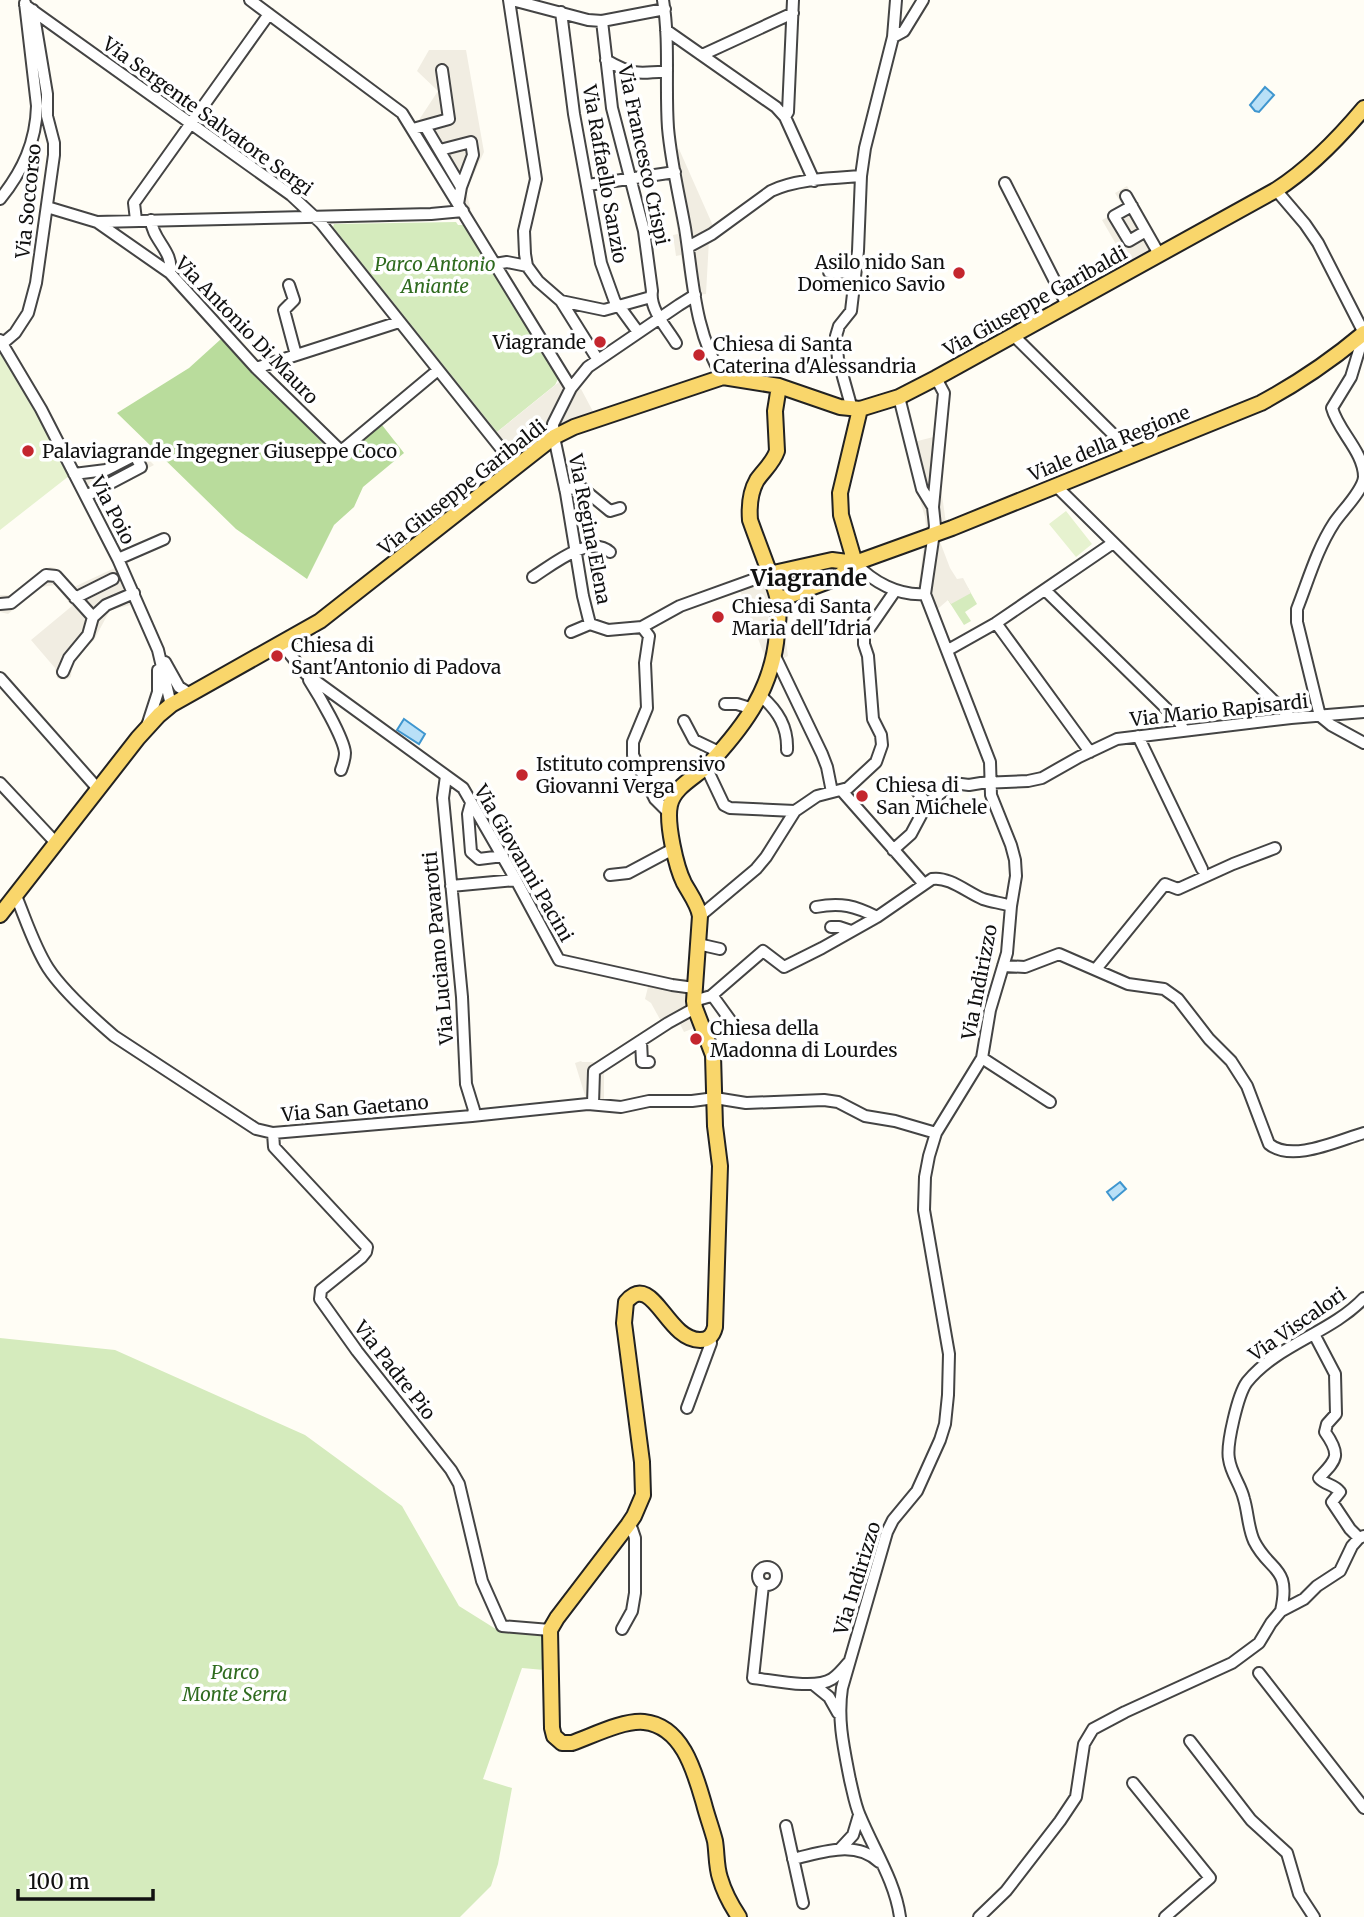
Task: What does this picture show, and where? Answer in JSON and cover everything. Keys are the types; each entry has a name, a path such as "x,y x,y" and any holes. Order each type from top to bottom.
{"main road":[{"name":"Via Giuseppe Garibaldi","path":"0,915 146,730 171,705 320,621 554,437 574,427 723,377 779,386 840,407 856,409 898,397 1294,179 1364,108"},
{"name":"Viale della Regione","path":"855,563 934,535 1261,403 1329,362 1364,333"},
{"path":"739,1917 724,1892 715,1841 694,1769 674,1738 660,1727 645,1722 630,1723 572,1743 562,1743 554,1736 550,1630 628,1525 643,1495 642,1462 624,1322 626,1301 637,1293 650,1296 686,1337 699,1340 709,1337 715,1327 720,1166 715,1126 713,1055 695,998 701,916 678,870 673,849 670,805 674,796 706,767 736,733 777,672 774,654 778,600 749,512 756,482 777,452 775,411 779,386"},
{"path":"855,563 841,515 841,493 856,409"},
{"path":"769,572 832,560 855,563"},
{"path":"778,600 837,578 855,563"}],"street":[{"path":"250,0 402,113 570,388"},
{"path":"598,360 561,301 538,281 527,266 524,230 536,180 511,0 602,21 664,4 668,128 674,172 706,343 723,377"},
{"path":"785,117 788,112 793,0"},
{"path":"856,409 843,378 836,336 839,326 850,311 865,148 894,37 896,0"},
{"path":"894,37 904,31 923,0"},
{"path":"0,198 22,168 29,152 36,121 28,5"},
{"name":"Via Soccorso","path":"1,342 15,332 28,313 36,283 54,155 40,53 28,5"},
{"name":"Via Sergente Salvatore Sergi","path":"28,5 291,195 321,223 515,466"},
{"name":"Via Raffaello Sanzio","path":"561,12 574,114 601,263 615,302 638,332"},
{"path":"702,55 793,13"},
{"path":"117,221 134,202 270,14"},
{"name":"Via Francesco Crispi","path":"602,21 612,108 644,231 653,306 676,343"},
{"path":"666,30 776,107 785,117 814,181"},
{"path":"606,60 635,74 667,71"},
{"path":"413,129 449,119 442,70"},
{"path":"425,126 461,187"},
{"path":"440,150 471,142 473,155 461,187 461,207"},
{"path":"588,185 674,172"},
{"path":"688,247 712,234 780,186 861,176"},
{"path":"1005,183 1066,305"},
{"path":"1276,190 1318,243 1364,333 1351,377 1332,408 1333,415 1353,446 1362,466 1364,479 1328,533 1297,609 1299,636 1320,716 1364,743"},
{"path":"283,217 290,206 291,195"},
{"path":"1146,231 1129,241 1114,216 1129,201 1146,231 1159,254"},
{"path":"134,202 136,220"},
{"name":"Via Antonio Di Mauro","path":"47,207 97,222 170,272 256,368 341,451 438,370"},
{"path":"97,222 431,214 461,207"},
{"path":"151,220 154,235 170,258 170,272"},
{"path":"495,264 507,262 527,266"},
{"path":"829,272 855,273"},
{"path":"289,285 294,300 284,310 296,355"},
{"path":"554,437 553,424 570,388 588,367 695,295"},
{"path":"561,301 604,310 651,297"},
{"path":"256,368 399,322"},
{"path":"1013,335 1133,454"},
{"name":"Via Poio","path":"1,342 41,409 134,593 159,650 171,705"},
{"path":"855,563 865,574 895,591 912,595 925,594 935,526 933,507 944,393 936,378"},
{"path":"898,397 922,489 933,507"},
{"name":"Via Regina Elena","path":"554,437 590,624 608,630 642,627"},
{"path":"75,474 106,470 135,455 141,467 86,496"},
{"path":"106,470 112,482"},
{"path":"1055,485 1291,718"},
{"path":"565,489 582,488 610,511 620,508"},
{"path":"118,559 164,539"},
{"path":"948,650 996,623 1113,543"},
{"path":"533,577 575,550 604,547 610,552"},
{"path":"670,814 655,799 632,755 633,742 647,708 645,663 649,636 642,627 680,606 769,572"},
{"path":"0,604 11,603 46,575 56,576 93,617"},
{"path":"75,598 113,579"},
{"path":"1045,590 1178,720 1184,730"},
{"path":"701,916 756,869 795,811 817,796 848,788 876,762 881,751 881,735 873,719 864,636 895,591"},
{"path":"63,672 69,658 88,635 93,617 106,605 134,593"},
{"name":"Via Indirizzo","path":"900,1917 896,1895 859,1815 841,1737 842,1688 887,1532 893,1520 917,1491 945,1424 948,1354 924,1210 929,1156 936,1132 982,1058 990,1010 1007,953 1016,876 1015,860 992,782 990,762 925,594"},
{"path":"996,623 1090,752"},
{"path":"571,632 590,624"},
{"name":"Via Giovanni Pacini","path":"281,643 306,674 463,788 559,960 659,982 695,998"},
{"path":"159,650 179,687 190,694"},
{"path":"146,730 158,692 159,650"},
{"path":"777,672 827,767 837,792 924,884"},
{"path":"306,674 320,696 344,747 345,756 341,770"},
{"path":"1,680 99,790"},
{"path":"761,696 772,705 779,716 785,729 787,750"},
{"path":"725,704 737,704 753,709"},
{"name":"Via Mario Rapisardi","path":"928,804 953,783 969,785 1042,778 1117,738 1364,712"},
{"path":"684,721 694,740 719,752"},
{"path":"1138,736 1202,869"},
{"path":"706,767 724,805 730,808 795,811"},
{"name":"Via Luciano Pavarotti","path":"446,776 443,798 462,997 466,1084 474,1110 472,1116"},
{"path":"2,788 57,844"},
{"path":"893,850 911,834 928,804 916,790"},
{"path":"471,803 468,814 471,852 479,859 503,856"},
{"path":"1096,969 1165,884 1178,889 1275,848"},
{"path":"610,875 628,873 673,849"},
{"path":"593,1104 597,1069 668,1023 695,998 711,996 763,951 783,967 877,917 936,877 985,899 1011,906"},
{"path":"451,886 516,880"},
{"name":"Via San Gaetano","path":"16,896 48,968 93,1018 114,1036 256,1129 273,1133 593,1104 621,1107 649,1101 715,1098 746,1103 824,1100 838,1102 865,1116 936,1132"},
{"path":"816,907 840,904 877,917"},
{"path":"831,927 851,931"},
{"path":"698,944 720,949"},
{"path":"1003,966 1025,967 1059,954 1128,984 1164,989 1178,999 1231,1061 1247,1086 1269,1144 1276,1150 1310,1150 1364,1133"},
{"path":"711,996 738,1031 751,1029"},
{"path":"641,1041 642,1062 649,1062"},
{"name":"Via Indirizzo","path":"982,1058 1050,1102"},
{"name":"Via Padre Pio","path":"273,1133 274,1147 367,1247 362,1257 321,1290 320,1298 459,1484 482,1581 502,1626 550,1630"},
{"name":"Via Viscalori","path":"1281,1611 1283,1582 1279,1571 1253,1540 1242,1492 1228,1459 1228,1446 1241,1393 1246,1384 1269,1362 1347,1313 1364,1298"},
{"path":"979,1917 1006,1891 1076,1797 1084,1744 1093,1730 1125,1712 1232,1663 1259,1643 1281,1611 1304,1599 1317,1586 1340,1571 1352,1546 1361,1537 1350,1529 1332,1502 1340,1492 1335,1486 1322,1482 1319,1478 1335,1461 1336,1456 1325,1427 1336,1414 1336,1386 1332,1366 1314,1334"},
{"path":"687,1408 710,1343 709,1337"},
{"path":"622,1629 632,1611 635,1593 635,1538 628,1525"},
{"path":"763,1585 753,1678 813,1684 831,1679 850,1661"},
{"path":"1259,1673 1364,1808"},
{"path":"813,1684 829,1696 840,1720"},
{"path":"1190,1741 1251,1820 1287,1853 1299,1894 1314,1917"},
{"path":"1133,1783 1210,1878 1171,1915"},
{"path":"840,1849 853,1835 859,1815"},
{"path":"786,1826 803,1903"},
{"path":"793,1859 840,1849 860,1851 876,1859 884,1867"}],"green space":[{"name":"Parco Antonio Aniante","path":"456,222 458,225 464,225 558,379 555,385 497,432 333,227 334,224"},
{"path":"221,339 339,460 382,425 404,453 363,487 354,507 334,525 307,579 236,529 117,413 189,368"},
{"name":"Palaviagrande Ingegner Giuseppe Coco","path":"0,353 44,427 69,476 0,530"},
{"path":"1066,511 1092,544 1076,557 1049,524"},
{"path":"968,588 977,604 965,612 971,621 964,625 948,600"},
{"name":"Parco Monte Serra","path":"0,1338 115,1350 305,1435 402,1506 459,1606 499,1631 542,1636 544,1670 522,1668 483,1779 512,1788 498,1864 491,1886 460,1917 0,1917"}],"shaded area":[{"path":"429,50 466,50 484,152 468,187 472,215 467,218 413,129 438,91 417,71"},
{"path":"679,149 714,228 709,240 706,294 695,295 688,300 681,255 676,256 673,235 678,234 668,173 672,153"},
{"path":"1127,186 1165,251 1131,270 1102,220 1124,208 1115,193"},
{"path":"564,378 571,388 581,389 597,419 515,466 491,437"},
{"path":"941,435 936,486 941,488 946,523 937,534 950,568 957,579 963,578 971,593 951,604 948,600 933,613 925,594 912,595 919,584 927,537 925,517 917,490 921,489 910,443"},
{"path":"137,448 154,465 88,500 72,469 109,463"},
{"path":"851,549 865,574 795,599 785,636 788,656 780,660 786,673 772,676 741,593 732,581 771,568 832,556"},
{"path":"121,565 139,603 110,610 94,640 77,657 72,666 71,677 65,680 57,678 55,668 31,640 72,606 55,585 41,587 8,614 0,612 0,595 11,595 50,567 55,568 74,587"},
{"path":"690,978 710,992 712,1000 697,1012 702,1025 684,1032 680,1024 662,1023 651,1003 645,999 649,983"},
{"path":"594,1062 604,1070 604,1105 586,1099 575,1063"}],"water":[{"path":"1265,87 1274,95 1259,112 1255,111 1250,105"},
{"path":"404,719 425,734 419,744 397,730"},
{"path":"1120,1182 1126,1189 1113,1200 1107,1192"}],"place":[{"name":"Asilo nido San Domenico Savio","path":"959,273"},
{"name":"Viagrande","path":"600,342"},
{"name":"Chiesa di Santa Caterina d'Alessandria","path":"699,355"},
{"name":"Palaviagrande Ingegner Giuseppe Coco","path":"28,451"},
{"name":"Chiesa di Santa Maria dell'Idria","path":"718,617"},
{"name":"Chiesa di Sant'Antonio di Padova","path":"277,656"},
{"name":"Istituto comprensivo Giovanni Verga","path":"522,775"},
{"name":"Chiesa di San Michele","path":"862,796"},
{"name":"Chiesa della Madonna di Lourdes","path":"696,1039"}],"district":[{"name":"Viagrande","path":"809,577"}]}
